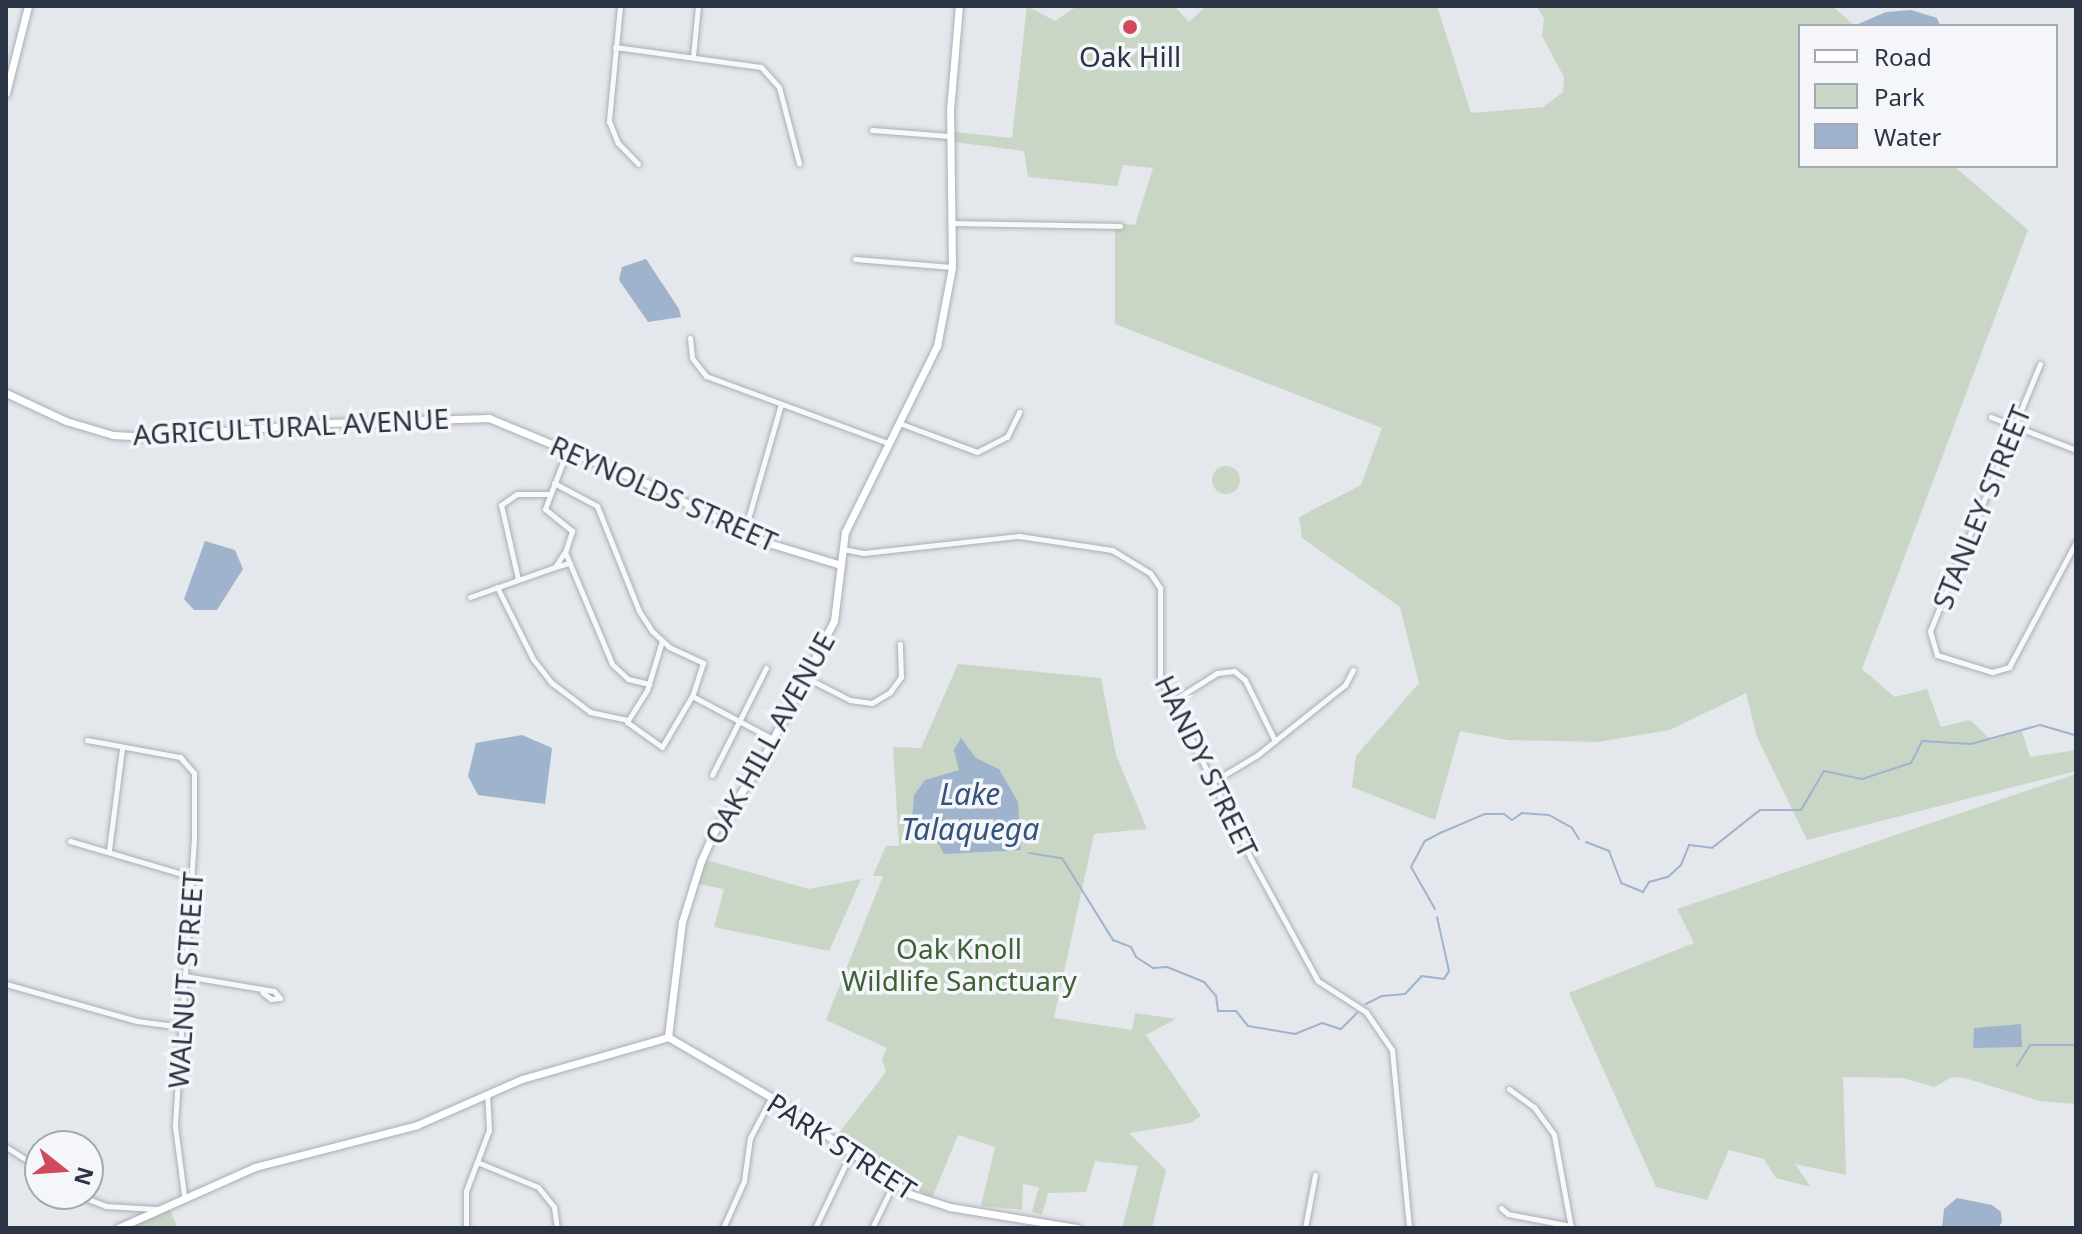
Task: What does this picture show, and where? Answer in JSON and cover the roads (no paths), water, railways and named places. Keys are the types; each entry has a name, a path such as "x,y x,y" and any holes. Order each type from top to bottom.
{"main road":[{"path":"6,93 28,6"},
{"name":"OAK HILL AVENUE","path":"668,1037 679,937 695,878 715,830 773,739 802,676 834,621 842,549 888,443 937,346 952,267 950,136 959,6"},
{"name":"AGRICULTURAL AVENUE","path":"6,393 67,421 113,435 146,437 327,423 489,418"},
{"name":"REYNOLDS STREET","path":"489,418 744,533 841,565"},
{"path":"118,1228 184,1195 276,1160 376,1136 540,1073 668,1037"},
{"name":"PARK STREET","path":"668,1037 771,1098 893,1185 937,1204 1077,1228"}],"street":[{"path":"620,6 609,121 618,143 638,164"},
{"path":"693,56 698,6"},
{"path":"615,47 749,63 771,75 799,163"},
{"path":"872,130 950,136"},
{"path":"952,223 1120,226"},
{"path":"855,259 952,267"},
{"path":"690,338 692,358 706,376 888,443"},
{"name":"STANLEY STREET","path":"2040,364 1930,631 1933,650 1947,660 1984,671 2009,667 2076,542"},
{"path":"744,533 781,404"},
{"path":"898,423 977,452 1007,437 1019,412"},
{"path":"1991,417 2076,450"},
{"path":"555,567 565,552 572,531 545,509 567,451"},
{"path":"497,587 541,671 575,703 596,714 627,720 662,747 692,696 703,663 662,641 639,611 597,506 554,483"},
{"path":"518,579 501,505 517,494 550,494"},
{"name":"HANDY STREET","path":"842,549 864,553 1008,536 1124,555 1150,573 1160,588 1158,665 1173,701 1310,970 1327,990 1366,1012 1392,1050 1409,1228"},
{"path":"565,552 612,664 628,679 649,684"},
{"path":"470,597 569,563"},
{"path":"627,720 649,684 662,641"},
{"path":"802,676 850,700 872,703 890,692 901,677 900,644"},
{"path":"712,775 766,668"},
{"path":"1214,781 1240,769 1345,685 1353,670"},
{"path":"1173,701 1217,673 1234,671 1245,680 1275,741"},
{"path":"692,696 773,739"},
{"path":"87,740 122,748 109,850"},
{"name":"WALNUT STREET","path":"122,748 180,757 191,765 192,877 175,1138 184,1195"},
{"path":"70,841 109,850 192,877"},
{"path":"185,976 262,992"},
{"path":"6,984 137,1021 182,1027"},
{"path":"1501,1208 1508,1214 1571,1227 1554,1135 1534,1107 1509,1089"},
{"path":"466,1228 464,1203 489,1130 487,1095"},
{"path":"723,1228 744,1181 750,1138 771,1098"},
{"path":"6,1147 24,1158"},
{"path":"815,1228 850,1155"},
{"path":"477,1162 538,1187 554,1207 557,1228"},
{"path":"1305,1228 1315,1175"},
{"path":"872,1228 893,1185"},
{"path":"104,1205 156,1209"}],"water":[{"path":"1911,10 1937,18 1940,24 1858,24 1886,12"},
{"path":"646,259 679,309 681,317 648,322 619,280 622,267"},
{"path":"205,541 235,550 243,569 217,610 194,610 184,599"},
{"path":"522,735 552,748 545,804 478,795 468,776 476,743"},
{"name":"Lake Talaquega","path":"961,738 976,758 999,769 1018,802 1021,850 944,854 928,825 912,820 914,795 925,780 959,770 954,750"},
{"path":"2021,1024 2022,1047 1973,1048 1974,1028"},
{"path":"1957,1198 1992,1205 2001,1212 2002,1222 1998,1228 1942,1228 1944,1209"}],"waterway":[{"path":"1586,842 1609,851 1621,883 1643,892 1649,882 1668,877 1681,865 1689,845 1712,848 1760,810 1801,810 1824,771 1862,779 1911,763 1922,741 1971,744 2040,725 2076,735"},
{"path":"1435,909 1411,867 1425,841 1440,833 1485,814 1504,814 1512,820 1522,813 1549,815 1572,828 1579,839"},
{"path":"1029,853 1062,858 1113,940 1131,947 1136,957 1153,968 1167,967 1204,982 1216,996 1218,1011 1236,1011 1248,1026 1295,1034 1322,1023 1341,1029 1357,1013"},
{"path":"1366,1004 1382,996 1405,994 1422,976 1444,979 1449,971 1437,917"},
{"path":"2017,1066 2030,1045 2076,1045"}],"place":[{"name":"Oak Hill","path":"1130,27"}],"park label":[{"name":"Oak Knoll Wildlife Sanctuary","path":"959,964"}]}
